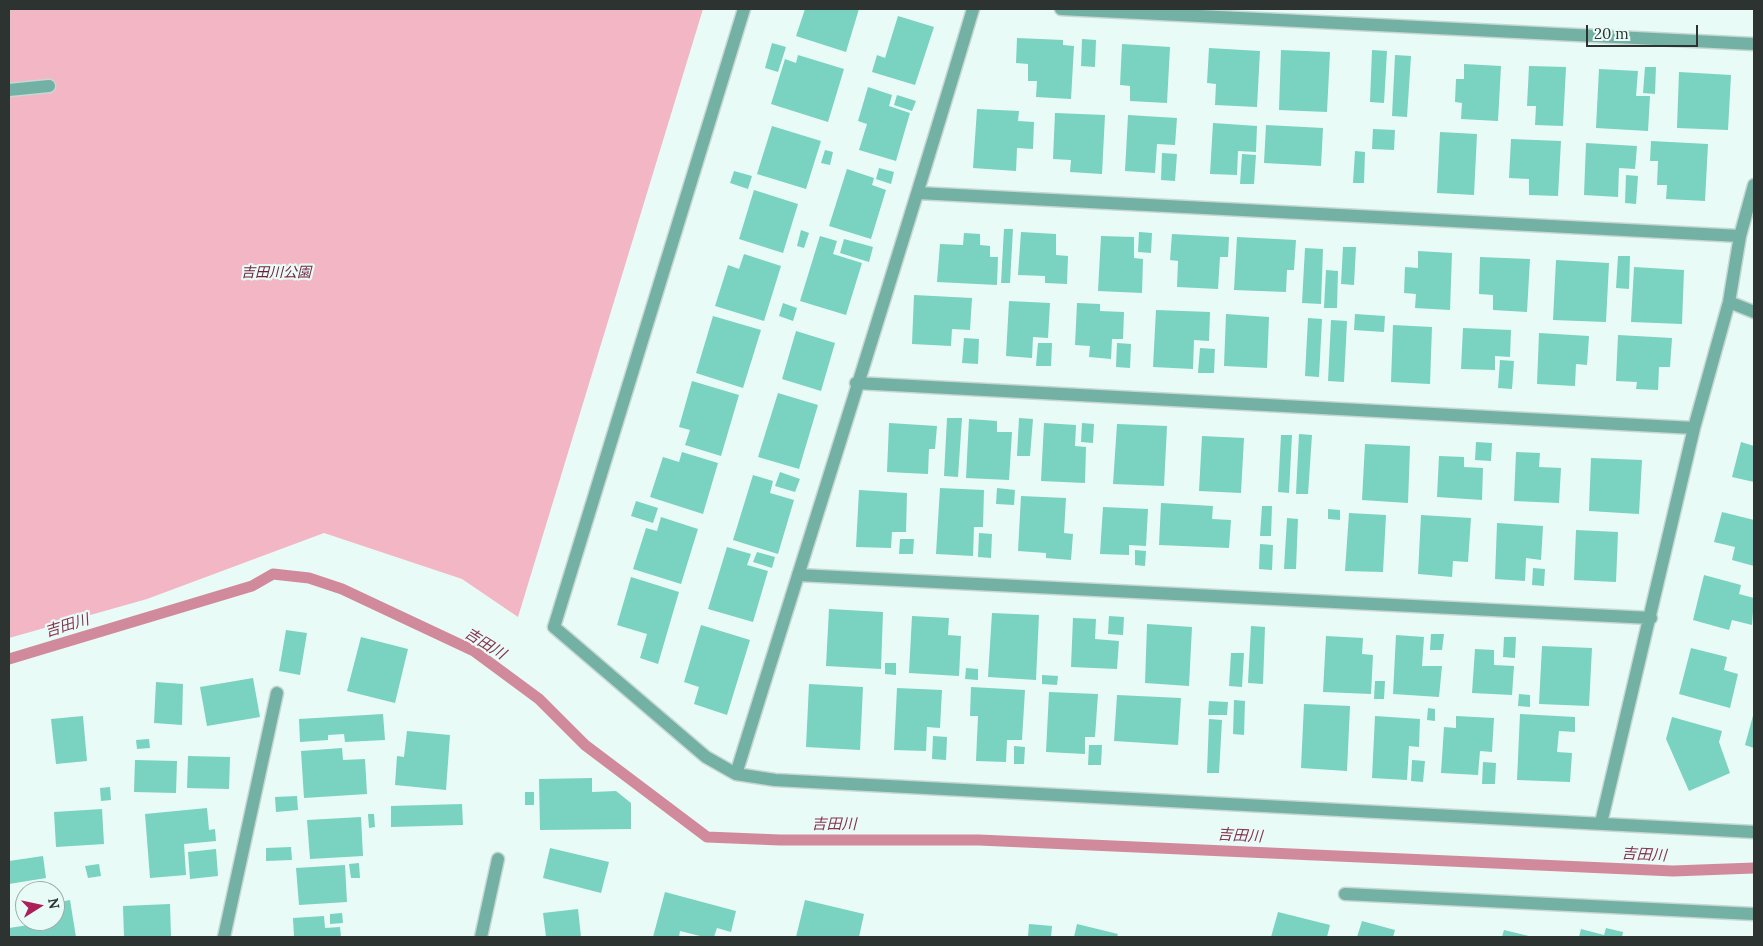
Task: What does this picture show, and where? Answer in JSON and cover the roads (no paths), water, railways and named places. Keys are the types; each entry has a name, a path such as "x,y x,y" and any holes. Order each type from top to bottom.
{"street":[{"path":"744,9 554,627 706,757 736,774 776,780 1754,832"},
{"path":"736,774 856,383 918,193 973,9"},
{"path":"1061,9 1754,44"},
{"path":"9,90 49,86"},
{"path":"1601,823 1651,618 1694,428 1728,302 1740,236 1754,185"},
{"path":"918,193 1740,236"},
{"path":"1728,302 1754,312"},
{"path":"856,383 1694,428"},
{"path":"798,575 1651,618"},
{"path":"224,937 277,693"},
{"path":"481,937 498,859"},
{"path":"1345,894 1754,914"}],"waterway":[{"name":"吉田川","path":"9,659 252,586 273,574 309,578 342,589 474,651 539,699 585,745 707,837 780,840 979,840 1673,871 1754,868"}],"park label":[{"name":"吉田川公園","path":"276,273"}]}
